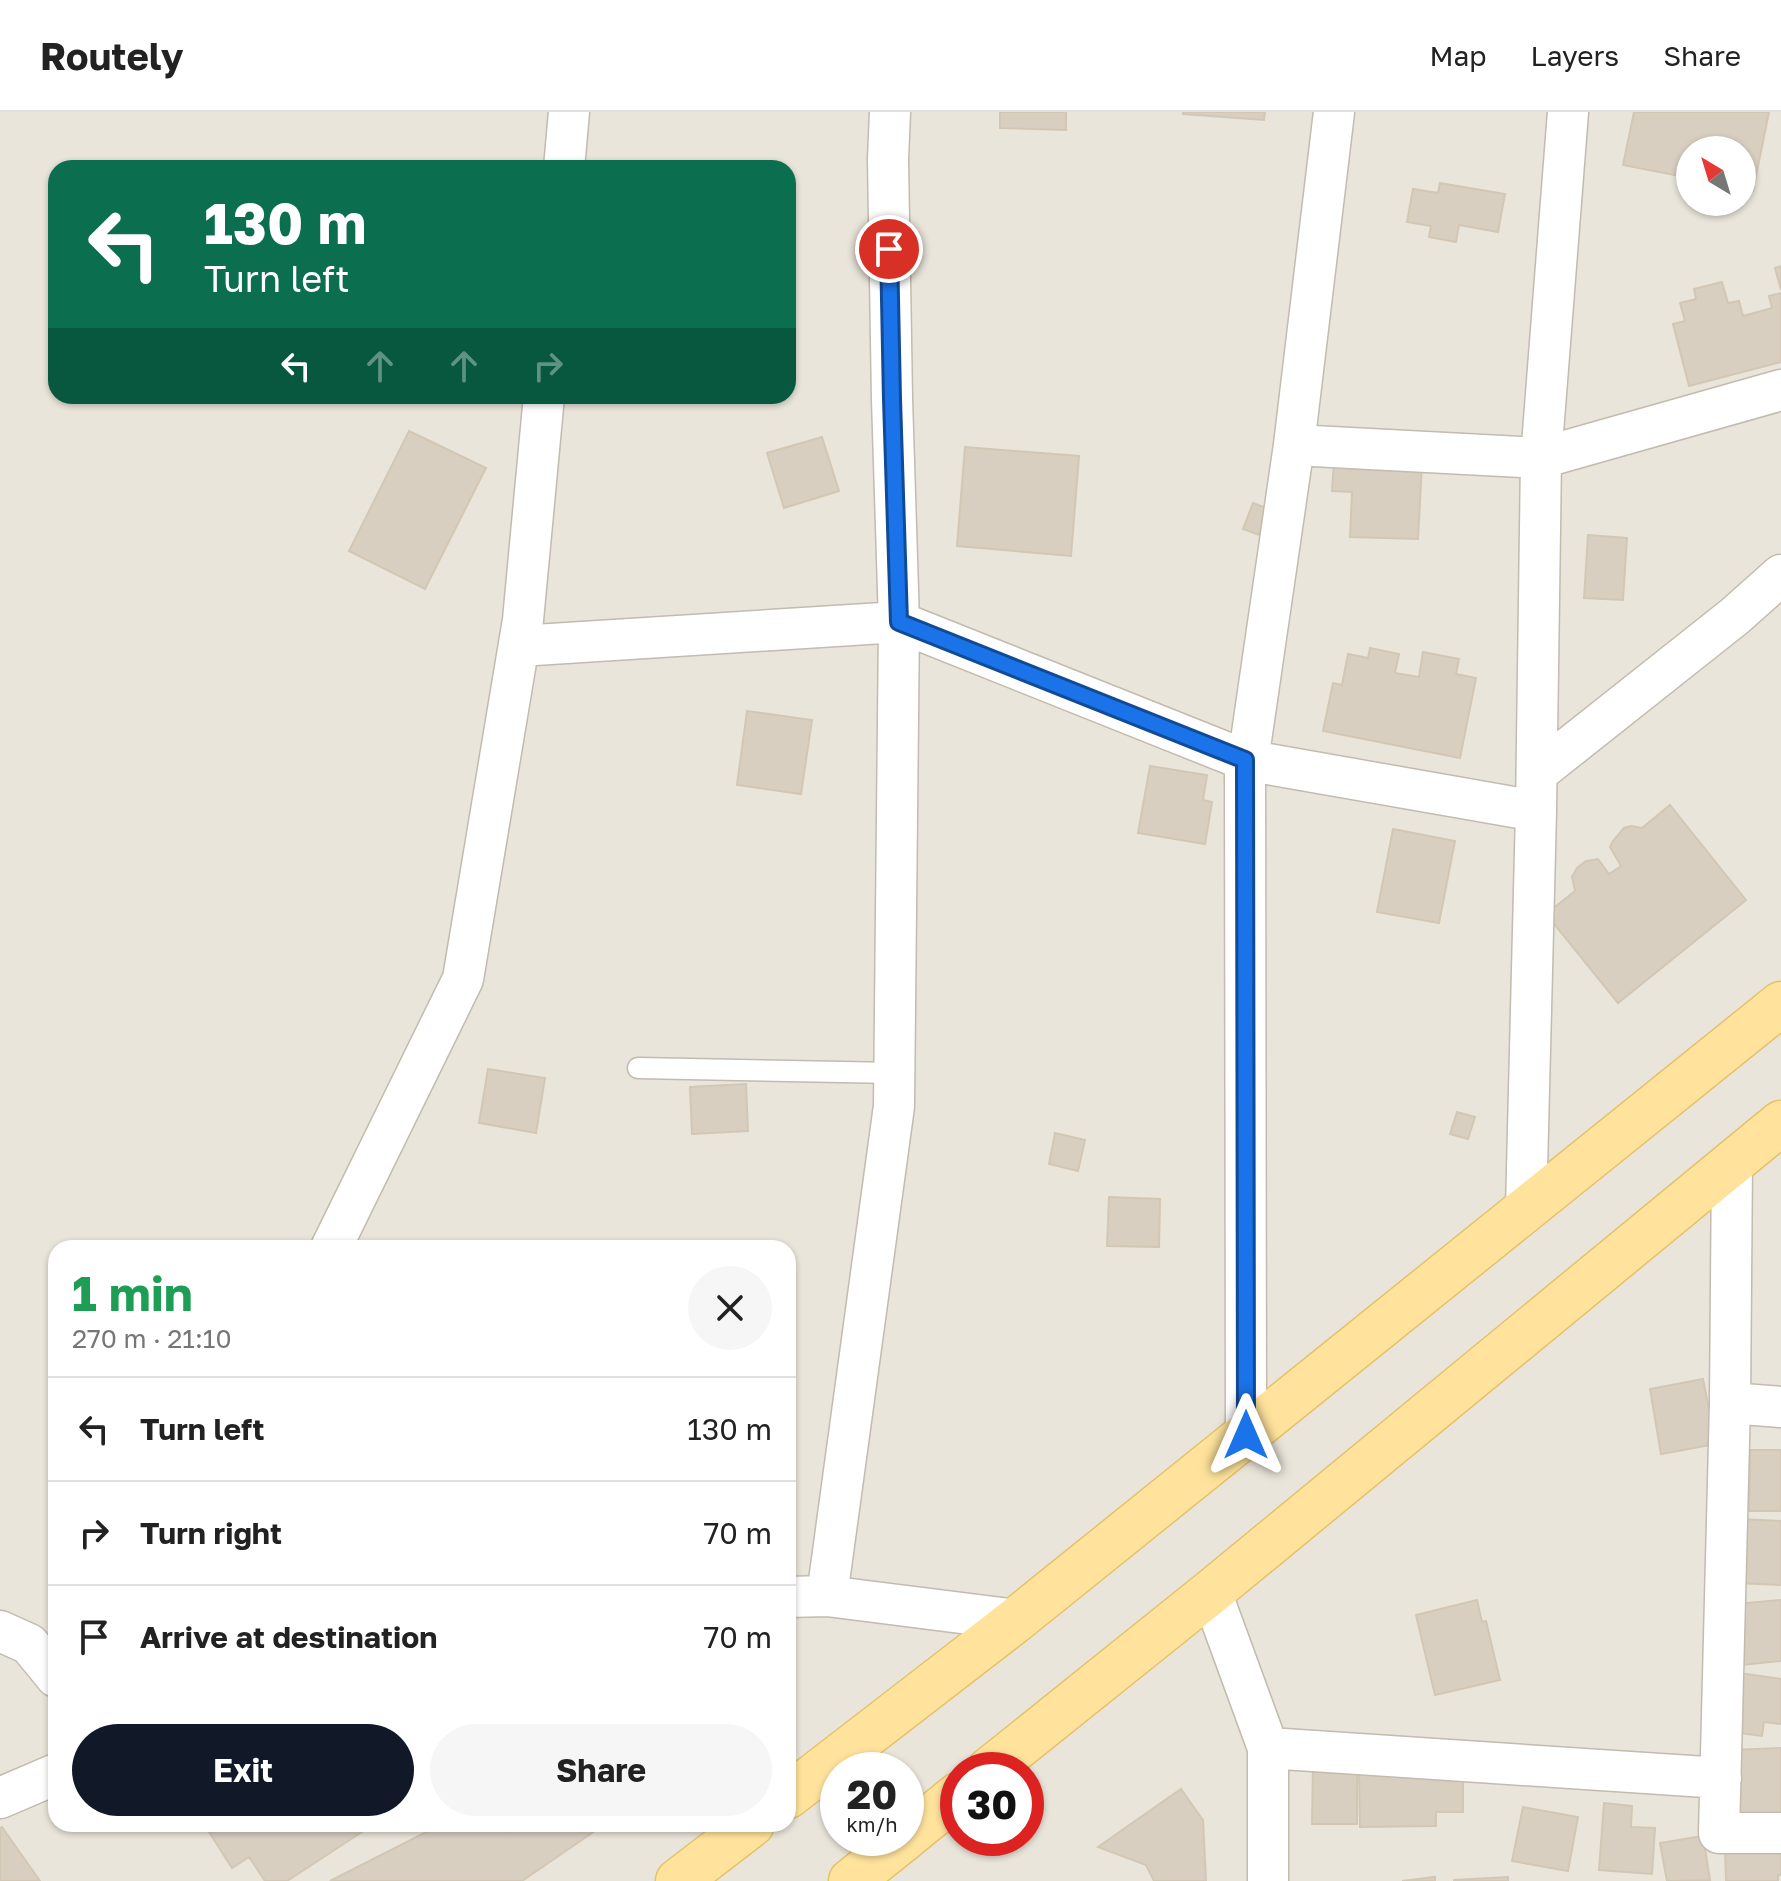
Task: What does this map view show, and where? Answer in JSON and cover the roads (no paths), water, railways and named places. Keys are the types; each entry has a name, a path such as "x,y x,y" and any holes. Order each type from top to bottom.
{"main road":[{"path":"796,1790 1016,1620 1781,1004"},
{"path":"1011,1752 1211,1592 1781,1123"},
{"path":"924,1822 940,1809"},
{"path":"678,1881 742,1832"},
{"path":"851,1881 882,1856"}],"street":[{"path":"565,160 569,112"},
{"path":"827,1596 892,1122 895,1073 899,622 892,399 890,112"},
{"path":"1246,1435 1247,760 1294,445 1334,112"},
{"path":"1526,1209 1537,792 1541,458 1568,112"},
{"path":"1294,445 1541,458 1781,390"},
{"path":"335,1240 463,979 523,620 543,404"},
{"path":"519,646 899,622 1247,760 1537,792 1781,575"},
{"path":"1732,1162 1730,1403 1719,1833 1781,1833"},
{"path":"1730,1403 1781,1407"},
{"path":"1211,1592 1268,1748 1268,1881"},
{"path":"796,1597 827,1596 1016,1620"},
{"path":"0,1631 29,1644 48,1667"},
{"path":"1268,1748 1721,1778"},
{"path":"0,1798 48,1777"}],"lane":[{"path":"638,1068 895,1073"}]}
